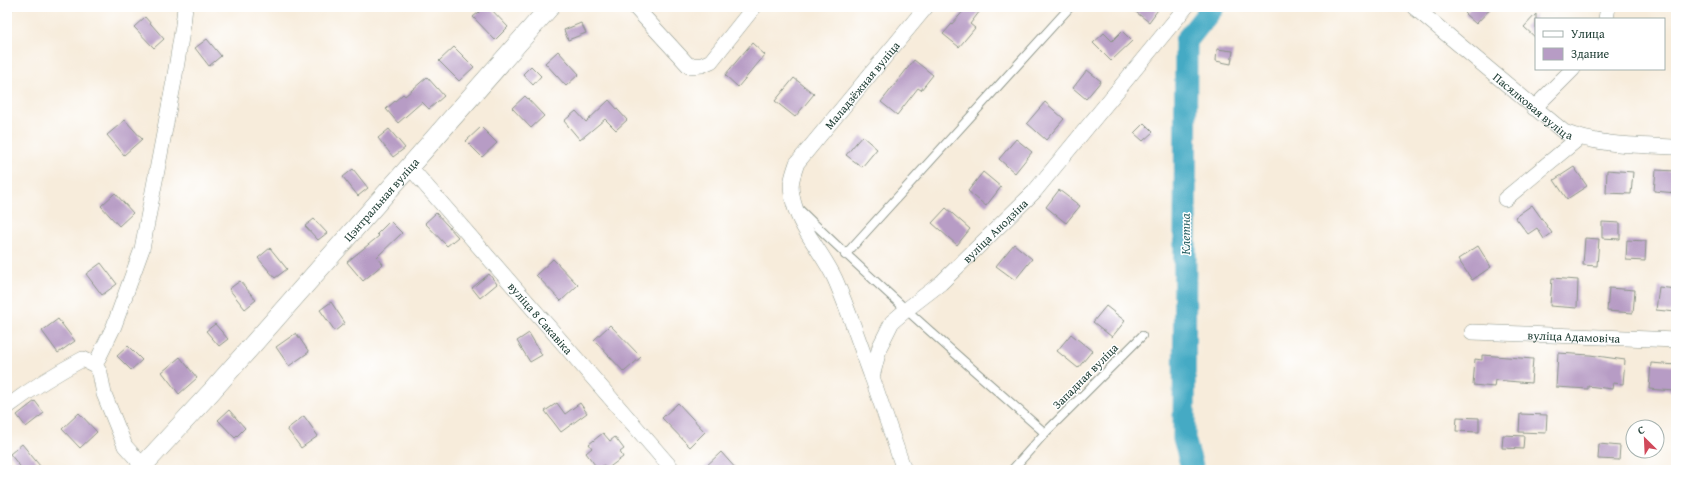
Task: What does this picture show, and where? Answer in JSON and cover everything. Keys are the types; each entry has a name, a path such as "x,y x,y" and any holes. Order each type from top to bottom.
{"street":[{"path":"95,365 114,326 142,249 174,81 185,7"},
{"name":"Цэнтральная вуліца","path":"141,468 211,392 550,7"},
{"path":"635,7 688,66 702,65 711,61 754,7"},
{"name":"Маладзёжная вуліца","path":"794,204 790,183 797,163 926,7"},
{"name":"вуліца Анодзіна","path":"872,377 880,346 892,322 941,283 1034,192 1186,7"},
{"name":"Пасялковая вуліца","path":"1414,7 1564,132 1578,138 1594,141 1676,148"},
{"path":"1606,18 1608,7"},
{"path":"1534,108 1572,70"},
{"path":"1505,199 1578,138"},
{"name":"вуліца 8 Сакавіка","path":"409,166 673,470"},
{"path":"794,204 802,225 824,258 835,280 872,377 904,470"},
{"name":"вуліца Адамовіча","path":"1472,332 1676,340"},
{"path":"7,407 34,386 83,359 95,365 100,373 104,394 125,446 141,468"}],"lane":[{"path":"845,255 1070,7"},
{"path":"794,204 845,255 1045,433"},
{"name":"Западная вуліца","path":"1012,470 1045,433 1142,336"}],"building":[{"path":"485,7 489,7 508,27 495,40 473,17"},
{"path":"967,7 983,7 970,24 975,28 959,47 943,34"},
{"path":"1129,7 1160,7 1149,22"},
{"path":"1471,7 1492,7 1476,24 1465,14"},
{"path":"1536,14 1535,37 1524,27"},
{"path":"145,17 164,39 154,48 134,27"},
{"path":"581,23 586,33 568,40 564,30"},
{"path":"1122,31 1132,41 1111,61 1093,43 1104,33 1112,41"},
{"path":"207,39 221,56 209,66 195,48"},
{"path":"752,43 765,55 738,87 725,75"},
{"path":"454,47 474,67 459,81 439,61"},
{"path":"1217,49 1233,51 1231,64 1216,61"},
{"path":"558,51 579,74 566,86 545,63"},
{"path":"914,60 933,75 921,90 918,88 897,115 881,102"},
{"path":"531,66 541,76 533,85 523,74"},
{"path":"1087,70 1101,81 1086,99 1073,88"},
{"path":"427,77 444,96 429,109 422,102 398,123 386,109 403,94 405,96"},
{"path":"794,78 814,94 795,117 775,101"},
{"path":"525,96 544,116 531,128 512,108"},
{"path":"609,100 627,120 616,130 605,119 580,140 564,121 576,111 586,122"},
{"path":"1045,102 1064,119 1046,140 1027,123"},
{"path":"125,120 142,139 124,155 107,135"},
{"path":"1144,123 1153,132 1143,141 1134,133"},
{"path":"481,127 497,143 482,157 466,141"},
{"path":"389,129 405,148 393,157 378,138"},
{"path":"862,136 877,149 862,167 846,155"},
{"path":"1016,139 1032,152 1015,173 999,159"},
{"path":"1574,167 1587,186 1567,199 1554,180"},
{"path":"353,169 368,188 358,196 343,177"},
{"path":"1607,170 1633,172 1631,194 1606,193"},
{"path":"1656,170 1676,171 1676,193 1654,191"},
{"path":"983,172 1001,187 986,206 968,191"},
{"path":"1059,190 1080,206 1066,223 1046,207"},
{"path":"115,193 133,213 119,226 101,206"},
{"path":"1532,205 1552,233 1544,239 1537,228 1528,234 1515,217"},
{"path":"946,208 970,229 957,245 932,223"},
{"path":"436,213 458,237 447,246 425,223"},
{"path":"314,219 327,233 318,240 305,226"},
{"path":"390,221 402,233 377,257 383,264 363,281 347,262 379,236 377,234"},
{"path":"1602,222 1620,223 1620,239 1602,238"},
{"path":"1585,238 1599,239 1597,266 1583,265"},
{"path":"1627,240 1646,241 1645,261 1626,260"},
{"path":"1014,244 1032,259 1015,280 996,266"},
{"path":"1478,246 1491,267 1472,280 1458,259"},
{"path":"270,248 287,269 275,278 258,258"},
{"path":"553,259 578,285 561,301 536,275"},
{"path":"101,263 117,284 102,295 86,274"},
{"path":"489,274 497,284 480,298 472,288"},
{"path":"1552,278 1578,280 1577,308 1550,306"},
{"path":"240,281 256,300 245,309 229,289"},
{"path":"1659,287 1676,289 1676,312 1656,310"},
{"path":"1609,288 1635,290 1633,313 1607,311"},
{"path":"331,302 345,323 335,331 320,310"},
{"path":"1106,306 1125,321 1112,337 1093,322"},
{"path":"58,319 75,341 58,353 42,331"},
{"path":"215,324 228,339 219,346 206,331"},
{"path":"610,325 641,357 624,372 594,340"},
{"path":"296,333 309,352 289,366 276,347"},
{"path":"529,333 542,355 530,362 517,341"},
{"path":"1071,334 1092,351 1078,368 1057,351"},
{"path":"128,346 142,360 131,370 117,356"},
{"path":"1558,353 1590,355 1625,360 1623,384 1613,383 1612,389 1588,386 1588,389 1556,387"},
{"path":"1482,355 1533,359 1531,383 1495,380 1494,387 1473,385 1475,359 1482,360"},
{"path":"180,357 197,378 179,394 162,372"},
{"path":"1651,363 1676,365 1675,391 1649,389"},
{"path":"35,401 44,413 26,427 17,415"},
{"path":"557,403 565,414 580,403 587,413 561,432 545,411"},
{"path":"678,403 705,432 690,447 662,418"},
{"path":"229,410 245,428 235,438 218,420"},
{"path":"79,413 97,432 80,448 62,429"},
{"path":"1520,414 1547,415 1546,433 1519,432"},
{"path":"304,416 318,436 301,448 287,429"},
{"path":"1457,417 1479,418 1479,432 1456,431"},
{"path":"603,433 610,441 615,437 624,449 620,452 623,457 607,469 604,465 598,469 586,453 592,448 589,444"},
{"path":"1503,435 1524,436 1523,449 1502,448"},
{"path":"22,444 40,466 34,470 23,470 10,454"},
{"path":"1599,444 1620,446 1619,460 1598,459"},
{"path":"721,452 737,470 702,470"}],"waterway":[{"path":"7,12 13,7"},
{"name":"Клетна","path":"1193,470 1184,439 1186,41 1213,7"}]}
